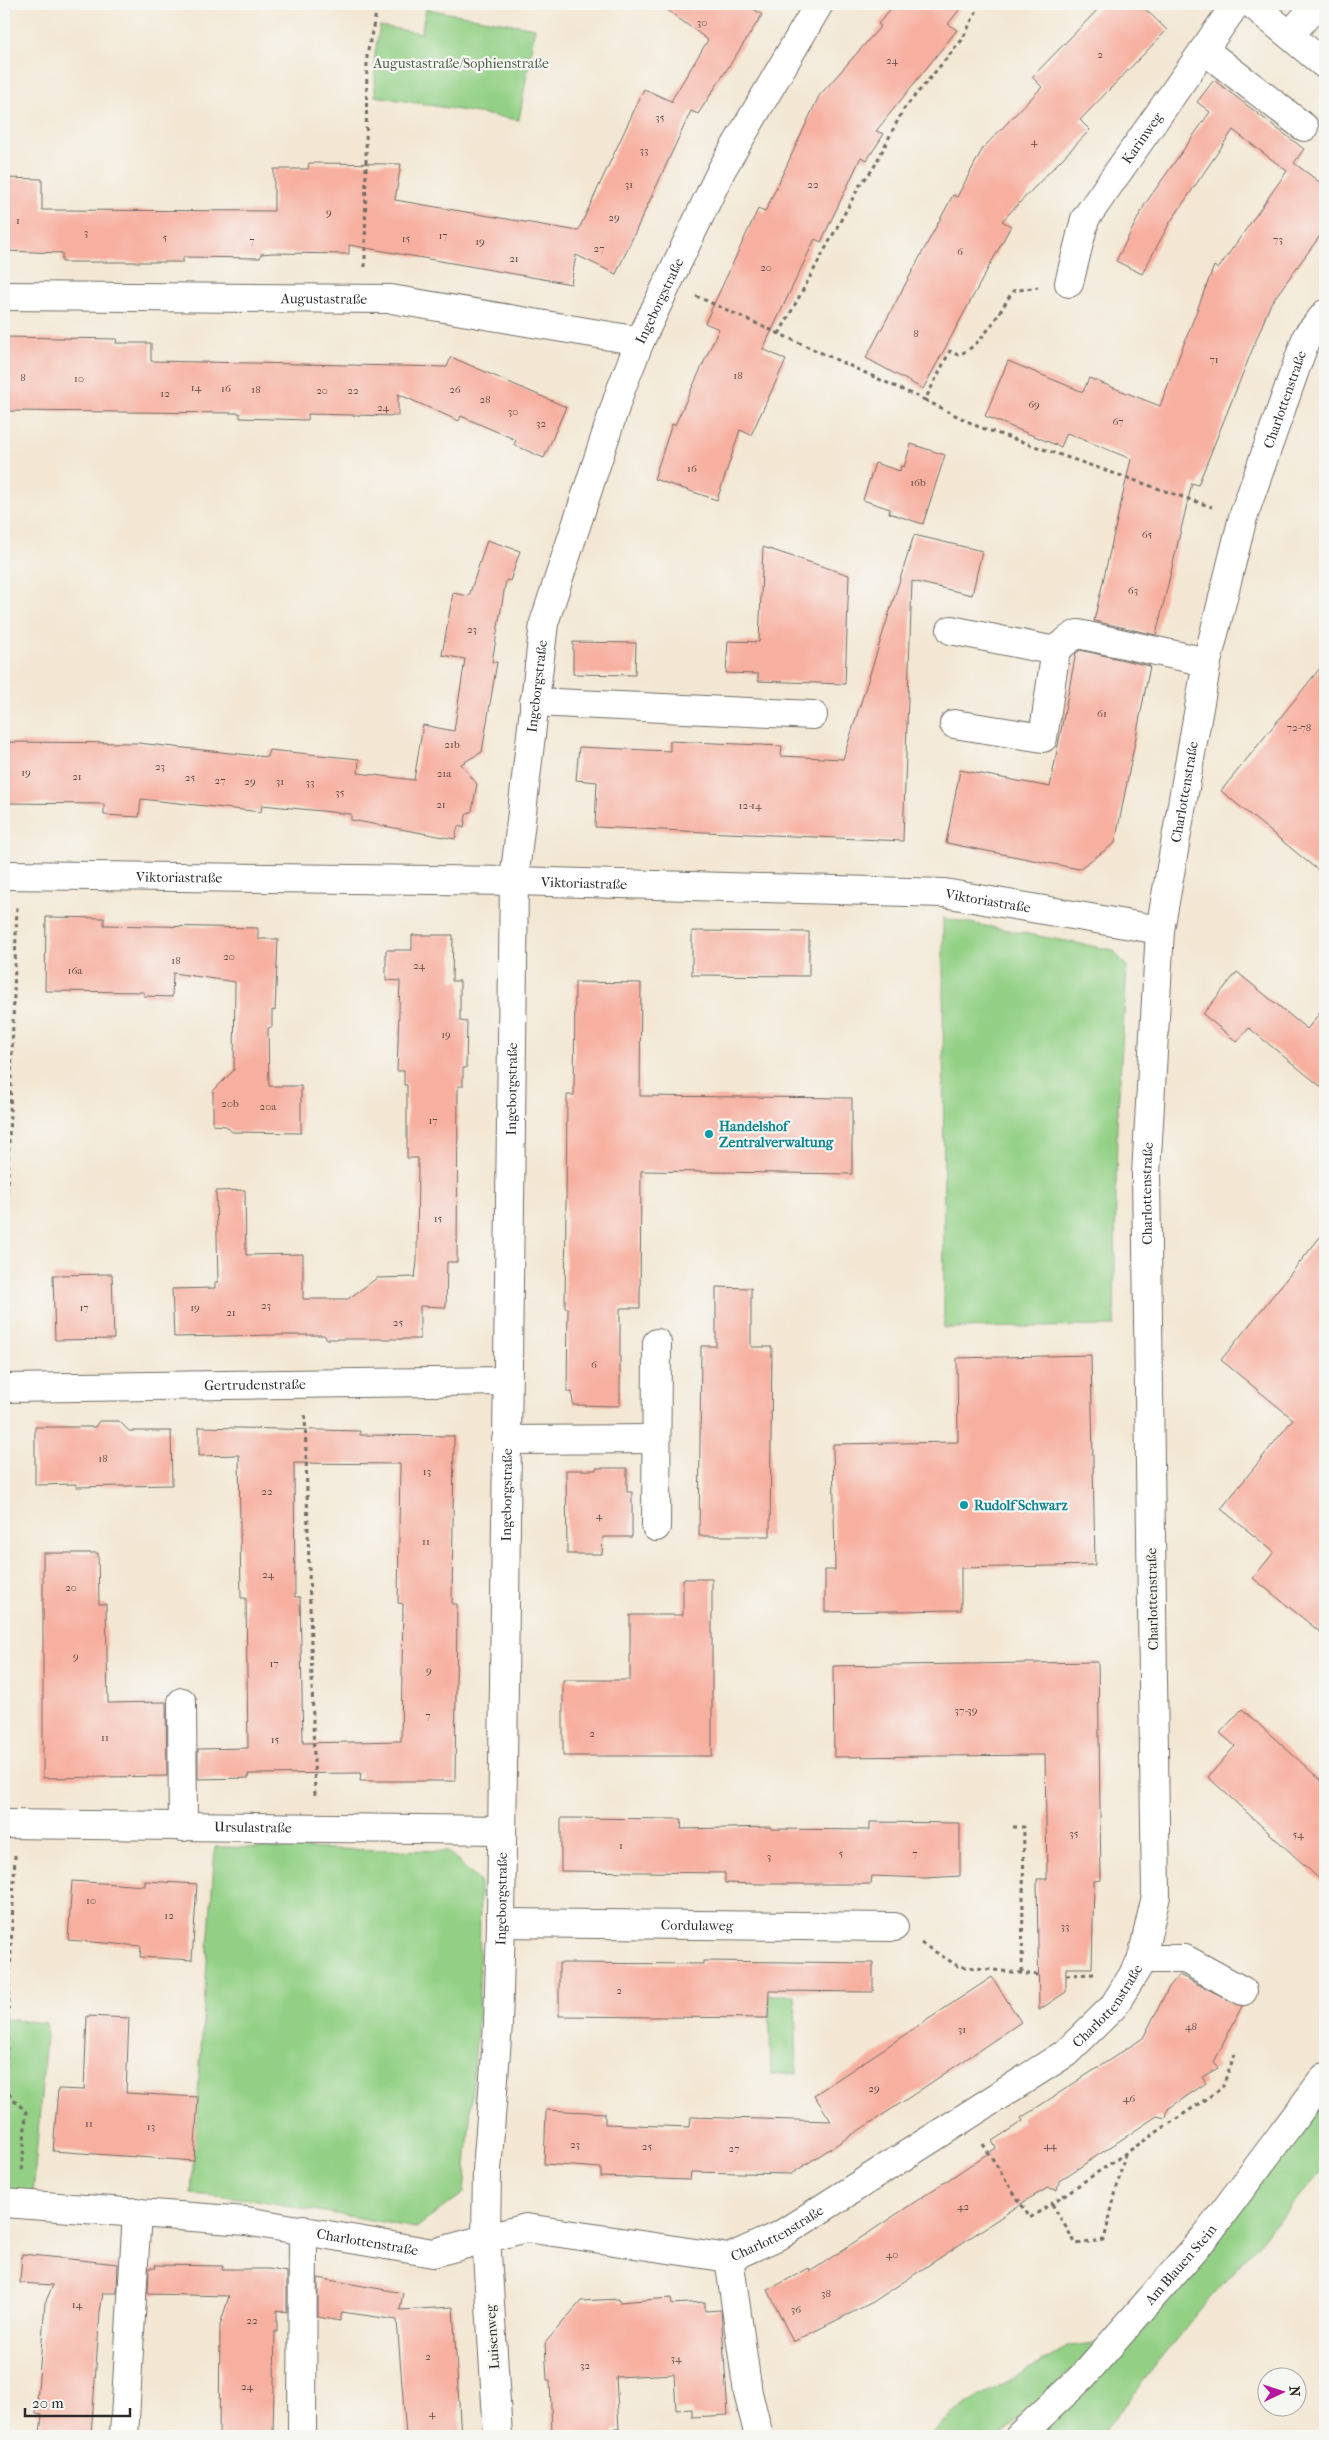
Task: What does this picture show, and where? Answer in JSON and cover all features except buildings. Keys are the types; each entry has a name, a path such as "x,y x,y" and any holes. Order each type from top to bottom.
{"street":[{"name":"Ingeborgstraße","path":"486,2237 487,2170 498,2026 501,1923 506,1381 514,881 544,623 621,389 640,341 722,169 819,4"},
{"name":"Karinweg","path":"1069,282 1085,219 1236,4"},
{"path":"1252,4 1325,65"},
{"path":"1290,35 1318,4"},
{"path":"1204,50 1304,127"},
{"name":"Augustastraße","path":"4,296 391,299 640,341"},
{"name":"Charlottenstraße","path":"12,2204 246,2221 302,2229 433,2253 486,2237 526,2228 729,2258 782,2234 1066,2053 1114,2007 1142,1959 1156,1896 1146,1174 1160,930 1208,662 1243,517 1307,336 1325,314"},
{"path":"951,630 1050,650 1056,649 1070,637 1078,634 1208,662"},
{"path":"954,724 1043,738 1056,649"},
{"path":"534,702 813,715"},
{"name":"Viktoriastraße","path":"11,875 514,881 944,893 1160,930"},
{"path":"656,1526 657,1342"},
{"name":"Gertrudenstraße","path":"4,1388 506,1381"},
{"path":"506,1440 656,1439"},
{"path":"182,1702 183,1827"},
{"name":"Ursulastraße","path":"10,1824 502,1830"},
{"name":"Cordulaweg","path":"501,1923 894,1927"},
{"path":"1142,1959 1185,1959 1243,1991"},
{"name":"Am Blauen Stein","path":"1019,2436 1082,2377 1205,2237 1325,2077"},
{"path":"124,2436 137,2212"},
{"name":"Charlottenstraße","path":"302,2229 302,2436"},
{"name":"Luisenweg","path":"486,2237 498,2436"},
{"path":"729,2258 748,2393 759,2436"}],"path":[{"path":"364,298 367,55 378,4"},
{"path":"779,334 860,184 873,169 902,110 962,40 980,4"},
{"path":"668,283 925,400 979,427 1243,517"},
{"path":"925,400 950,351 958,355 968,351 979,340 1013,291"},
{"path":"4,1287 11,875"},
{"path":"305,1384 316,1829"},
{"path":"10,1824 5,2090 26,2112 12,2204"},
{"path":"1013,1827 1024,1827 1022,1973"},
{"path":"894,1927 958,1966 1038,1975"},
{"path":"965,2116 1030,2218 1222,2088 1235,2054"},
{"path":"1052,2204 1076,2244 1104,2240 1126,2153"}],"green space":[{"name":"Augustastraße/Sophienstraße","path":"426,9 535,28 519,120 375,96 375,53 380,26 421,33"},
{"path":"943,918 1113,950 1127,967 1117,1124 1114,1326 944,1328"},
{"path":"215,1847 447,1851 480,1882 479,2005 464,2193 416,2228 250,2199 191,2194"},
{"path":"769,1995 795,1995 797,2073 771,2075"},
{"path":"4,2019 47,2023 33,2194 4,2192"},
{"path":"1325,2089 1325,2168 1196,2314 1100,2436 1038,2436"},
{"path":"1103,2342 1000,2436 930,2436 952,2413 1069,2346"}],"place":[{"name":"Handelshof Zentralverwaltung","path":"709,1134"},
{"name":"Rudolf Schwarz","path":"964,1505"}]}
